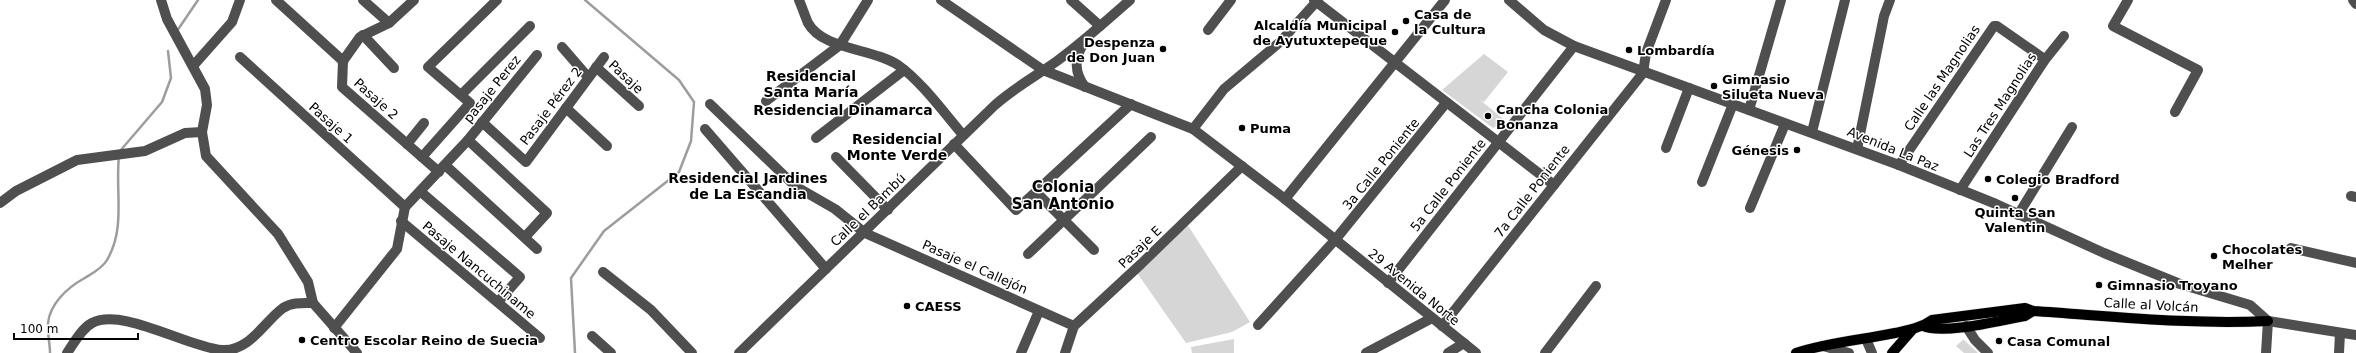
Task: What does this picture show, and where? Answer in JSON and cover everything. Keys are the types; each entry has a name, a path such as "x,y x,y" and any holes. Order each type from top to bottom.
{"main road":[{"name":"Calle al Volcán","path":"1796,353 1821,346 1866,339 1919,327 1932,320 2025,308 2033,311 2234,323 2268,322"},
{"name":"Calle al Volcán","path":"1919,327 1933,330 1966,326 2025,316 2033,311"},
{"path":"1892,353 1919,327"}],"street":[{"path":"161,0 167,19 202,81 207,98 202,132 206,156 278,234 308,282 313,303 357,353"},
{"path":"194,66 232,22 240,0"},
{"path":"276,0 343,61 363,35 389,23 414,0"},
{"path":"363,0 389,23"},
{"path":"799,0 812,28 820,36 840,45 882,56 904,70 964,135"},
{"path":"766,101 840,45 868,0"},
{"name":"29 Avenida Norte","path":"941,0 1043,70 1193,129 1285,199 1476,353"},
{"path":"1071,0 1100,26"},
{"name":"Calle el Bambú","path":"739,353 865,233 954,144 1012,89 1043,70 1090,35 1130,0"},
{"path":"1208,30 1231,0"},
{"path":"1285,199 1445,0"},
{"name":"Avenida La Paz","path":"1509,0 1544,30 1574,46 1643,73 1812,132 1899,165 2173,281 2250,305 2268,322"},
{"path":"1643,73 1646,53 1666,0"},
{"path":"1750,110 1781,0"},
{"path":"1812,132 1845,0"},
{"path":"1857,149 1884,16 1890,0"},
{"path":"2128,0 2113,26 2198,70 2175,112"},
{"path":"2352,0 2356,4"},
{"path":"422,157 470,103 428,67 495,1"},
{"path":"1193,129 1224,89 1280,42 1316,1 1554,185"},
{"path":"461,95 530,26"},
{"name":"Calle las Magnolias","path":"1899,165 1994,26 1997,26 2043,58 2044,61"},
{"path":"363,35 394,68"},
{"path":"1085,87 1081,81 1076,60 1077,53 1090,35"},
{"name":"Las Tres Magnolias","path":"1960,190 2044,61 2064,36"},
{"name":"5a Calle Poniente","path":"1388,283 1574,46"},
{"path":"562,47 588,77"},
{"name":"pasaje Perez","path":"405,207 421,192 468,140 537,55"},
{"name":"Pasaje 1","path":"240,57 405,207"},
{"name":"Pasaje Pérez 2","path":"482,122 526,162 604,57"},
{"name":"Pasaje 2","path":"343,61 342,87 422,157 442,168 538,249"},
{"name":"Pasaje","path":"596,67 639,106"},
{"path":"816,138 904,70"},
{"name":"7a Calle Poniente","path":"1442,326 1643,73"},
{"path":"1666,148 1689,88"},
{"name":"3a Calle Poniente","path":"1258,325 1336,240 1446,103"},
{"name":"Pasaje el Callejón","path":"710,104 795,186 835,209 865,233 1074,326"},
{"path":"954,144 1016,210 1131,104"},
{"path":"1702,182 1734,104"},
{"path":"566,108 607,146"},
{"path":"407,144 424,123"},
{"path":"1750,208 1786,124"},
{"path":"2018,215 2072,127"},
{"path":"705,129 826,269"},
{"path":"0,202 16,191 77,160 145,151 185,132 202,132"},
{"path":"1028,254 1151,137"},
{"path":"468,140 547,213 525,237"},
{"path":"836,157 888,210"},
{"name":"Pasaje E","path":"1065,353 1074,326 1141,264 1242,166"},
{"path":"421,192 520,277 498,302"},
{"path":"1036,192 1094,250"},
{"path":"334,328 397,249 401,221 405,207"},
{"name":"Pasaje Nancuchiname","path":"401,221 540,338"},
{"path":"2291,248 2356,263"},
{"path":"603,272 651,310 692,353"},
{"path":"1545,353 1596,286"},
{"path":"67,353 84,329 92,323 105,319 123,320 195,345 222,350 234,349 253,337 284,308 292,304 313,303"},
{"path":"1021,353 1039,311"},
{"path":"1366,353 1432,318"},
{"path":"2266,353 2268,322 2356,336"},
{"path":"1966,326 1975,340 1988,353"},
{"path":"2339,353 2340,333"},
{"path":"592,336 610,353"},
{"path":"1866,339 1872,353"},
{"path":"1448,353 1464,344"},
{"path":"1821,346 1841,349 1849,353"}],"shaded area":[{"path":"1484,54 1508,72 1484,102 1480,100 1506,121 1493,128 1442,90"},
{"path":"1187,224 1250,322 1232,332 1186,343 1135,270"},
{"path":"1234,339 1234,353 1192,353 1191,347"},
{"path":"1964,339 1978,353 1964,353 1956,346"}],"waterway":[{"path":"177,31 198,0"},
{"path":"575,353 571,278 604,231 679,172 691,141 694,102 679,80 585,0"},
{"path":"120,151 162,102 171,78 168,51"},
{"path":"50,353 48,323 52,309 65,292 102,266 113,248 119,209 119,156"}],"place":[{"name":"Casa de la Cultura","path":"1406,21"},
{"name":"Alcaldía Municipal de Ayutuxtepeque","path":"1395,32"},
{"name":"Despenza de Don Juan","path":"1163,49"},
{"name":"Lombardía","path":"1629,50"},
{"name":"Gimnasio Silueta Nueva","path":"1714,86"},
{"name":"Cancha Colonia Bonanza","path":"1488,116"},
{"name":"Puma","path":"1242,128"},
{"name":"Génesis","path":"1797,150"},
{"name":"Colegio Bradford","path":"1988,179"},
{"name":"Quinta San Valentin","path":"2015,198"},
{"name":"Chocolates Melher","path":"2214,256"},
{"name":"Gimnasio Troyano","path":"2099,285"},
{"name":"CAESS","path":"907,306"},
{"name":"Centro Escolar Reino de Suecia","path":"302,340"},
{"name":"Casa Comunal","path":"1999,341"}],"district":[{"name":"Residencial Santa María","path":"811,84"},
{"name":"Residencial Dinamarca","path":"843,110"},
{"name":"Residencial Monte Verde","path":"897,148"},
{"name":"Residencial Jardines de La Escandia","path":"748,186"},
{"name":"Colonia San Antonio","path":"1063,196"}]}
